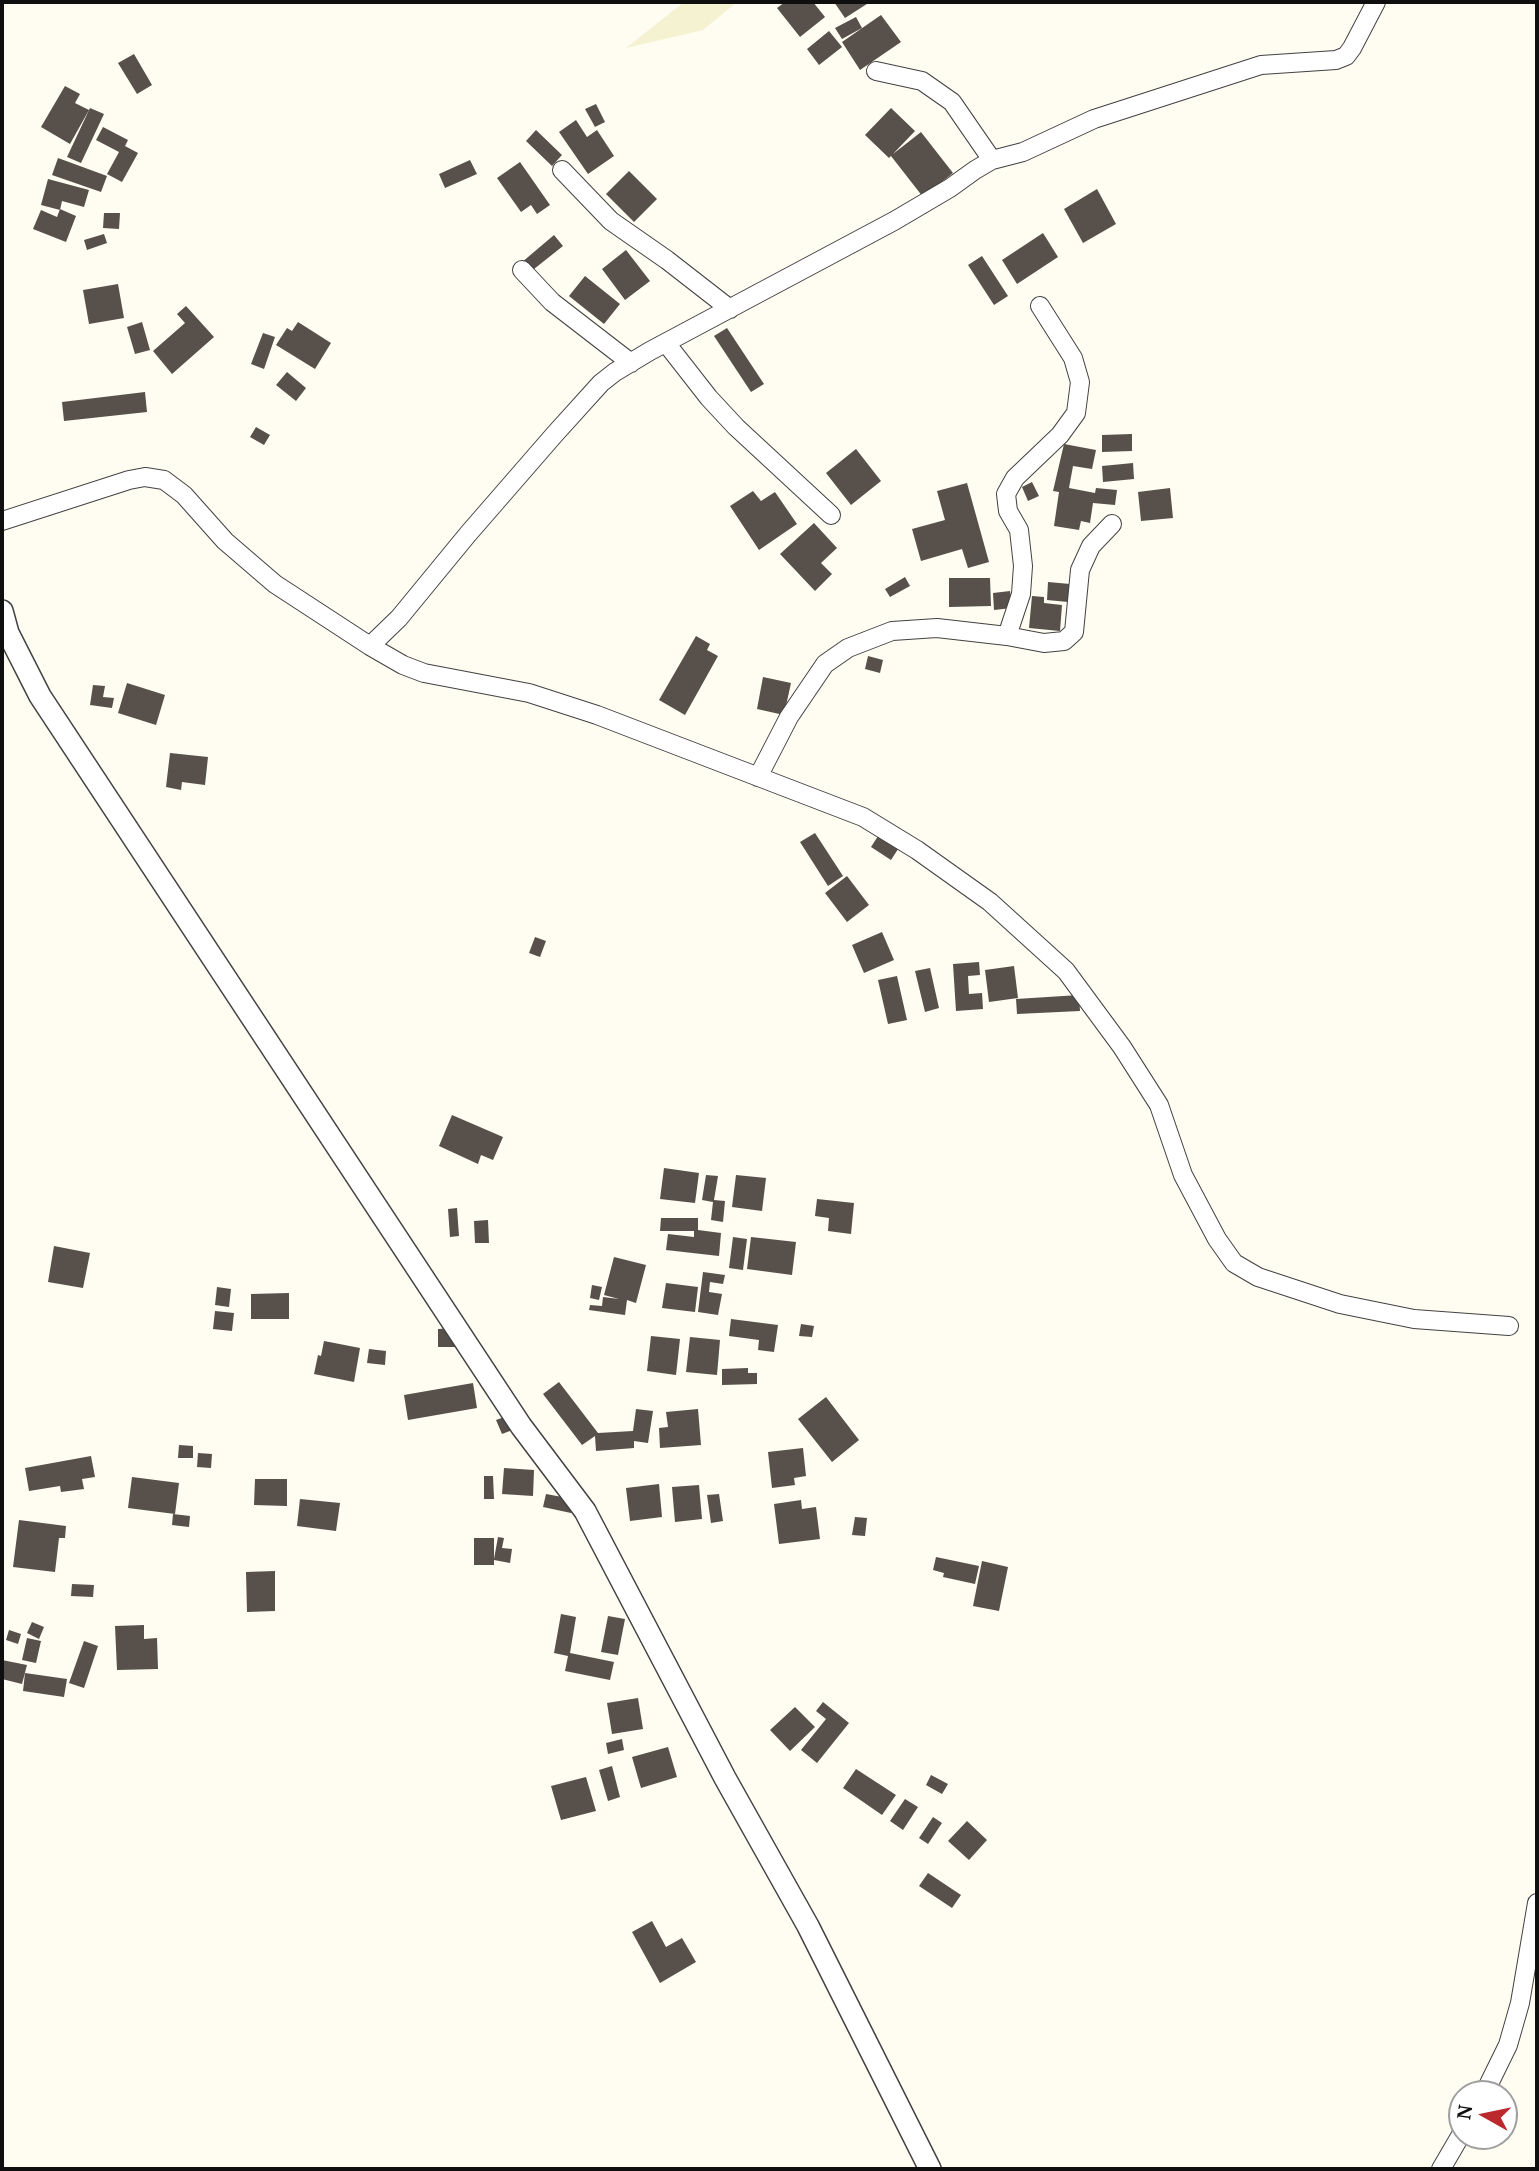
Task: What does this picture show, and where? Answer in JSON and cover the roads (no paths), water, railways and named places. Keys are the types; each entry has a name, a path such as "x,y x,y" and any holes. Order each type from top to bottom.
{"street":[{"path":"370,646 399,618 467,534 601,383 631,363 894,221 992,160 1023,152 1094,119 1261,65 1336,60 1346,56 1376,2"},
{"path":"876,71 922,81 952,102 992,160"},
{"path":"562,170 611,220 730,309"},
{"path":"522,270 552,302 631,363"},
{"path":"1007,636 1021,594 1023,566 1019,530 1008,511 1006,494 1015,478 1059,435 1076,413 1080,382 1073,358 1040,306"},
{"path":"666,343 709,398 736,427 831,515"},
{"path":"2,522 130,480 145,477 164,480 184,495 225,541 275,584 402,665 424,673 529,693 597,715 863,817 917,850 990,902 1066,971 1122,1047 1159,1105 1183,1175 1217,1239 1234,1263 1258,1278 1340,1304 1414,1319 1509,1326"},
{"path":"758,777 789,717 825,664 848,648 892,631 937,628 1044,643 1065,641 1074,632 1080,569 1091,546 1112,524"},
{"path":"2,611 8,633 40,696 521,1426 585,1511 725,1778 808,1926 930,2169"},
{"path":"1491,2080 1508,2045 1517,2014 1537,1903"},
{"path":"1441,2169 1452,2150"}]}
